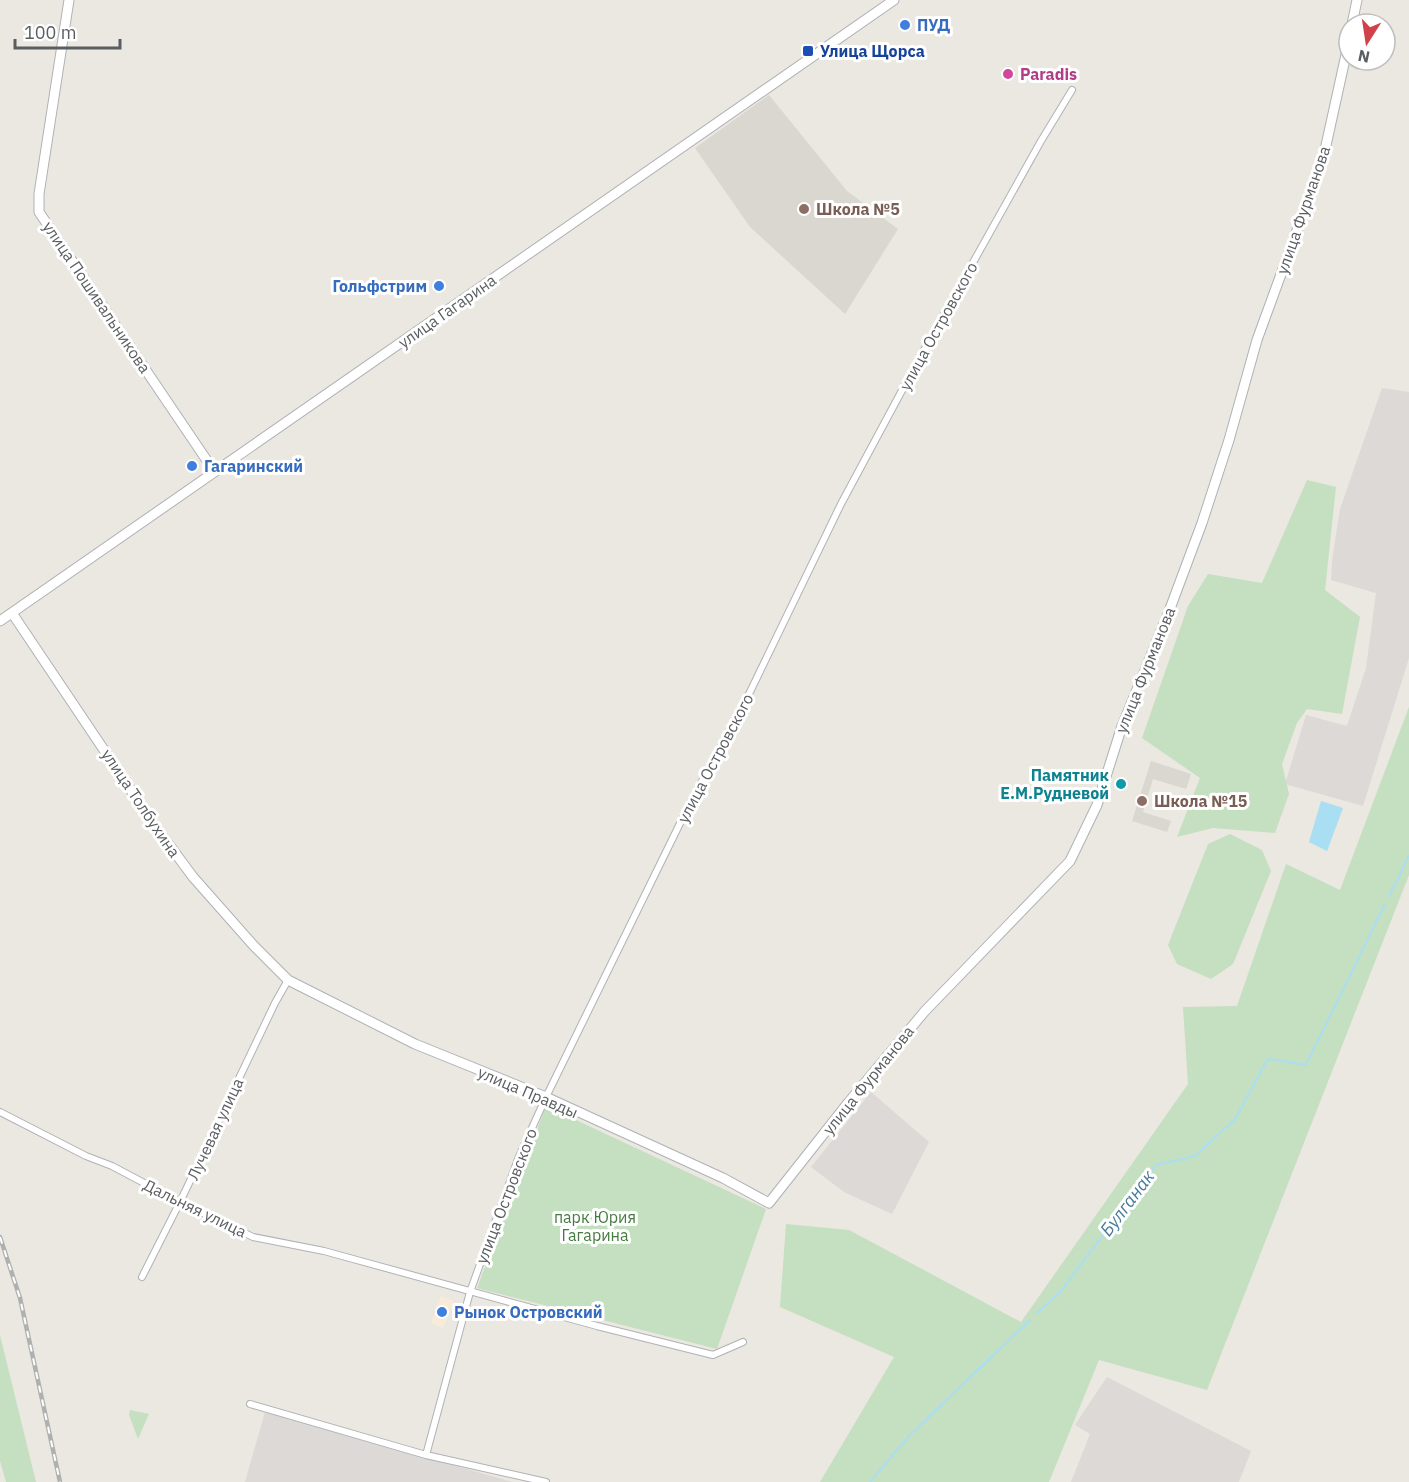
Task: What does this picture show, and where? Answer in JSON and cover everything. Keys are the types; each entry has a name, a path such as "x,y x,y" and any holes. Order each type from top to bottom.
{"main road":[{"name":"улица Пошивальникова","path":"69,0 39,194 39,212 214,471"},
{"name":"улица Гагарина","path":"0,621 894,0"},
{"name":"улица Фурманова","path":"769,1203 925,1011 1070,861 1097,805 1122,726 1202,523 1229,440 1257,340 1323,159 1342,72"},
{"name":"улица Толбухина","path":"12,613 153,823 192,877 288,980"},
{"name":"улица Правды","path":"288,980 416,1044 546,1097 723,1178 769,1203"}],"street":[{"name":"улица Островского","path":"426,1455 470,1292 518,1159 546,1097 688,807 749,694 841,504 914,368 1072,90"},
{"name":"Лучевая улица","path":"142,1277 288,980"},
{"name":"Дальняя улица","path":"0,1112 86,1156 112,1166 180,1203 253,1237 324,1251 470,1292 713,1355 743,1342"},
{"path":"250,1404 426,1455 546,1482"}],"shaded area":[{"name":"Школа №5","path":"769,95 847,191 898,229 845,314 750,227 695,148"},
{"path":"1382,388 1409,392 1409,658 1363,806 1285,784 1306,715 1347,726 1366,668 1376,593 1331,580 1332,560 1340,509"},
{"name":"Школа №15","path":"1151,761 1191,774 1186,789 1153,779 1143,812 1171,821 1167,832 1132,821"},
{"path":"871,1092 929,1142 892,1214 844,1192 811,1167"},
{"name":"Рынок Островский","path":"441,1296 454,1301 443,1328 431,1323"},
{"path":"1107,1377 1251,1451 1239,1482 1071,1482 1090,1434 1075,1425"},
{"path":"265,1412 513,1482 245,1482"}],"green space":[{"path":"1307,480 1336,487 1325,590 1360,617 1342,714 1307,709 1297,723 1282,764 1289,794 1275,833 1213,828 1177,837 1200,778 1142,738 1188,606 1208,574 1262,583"},
{"path":"1409,707 1409,875 1207,1390 1099,1360 1049,1482 820,1482 894,1357 780,1307 786,1224 849,1230 1021,1322 1188,1084 1183,1007 1237,1006 1286,864 1340,890"},
{"path":"1230,834 1262,850 1271,871 1233,964 1211,979 1177,964 1168,945 1208,844"},
{"name":"парк Юрия Гагарина","path":"546,1106 766,1209 717,1349 477,1288"},
{"path":"0,1335 36,1482 6,1482 0,1461"},
{"path":"130,1410 149,1414 138,1439 129,1415"}],"water":[{"path":"1321,801 1343,808 1327,851 1309,842"}],"waterway":[{"name":"Булганак","path":"1389,896 1409,856"},
{"name":"Булганак","path":"1037,1313 1060,1292 1156,1165 1195,1156 1235,1119 1268,1059 1306,1065 1385,904"},
{"name":"Булганак","path":"870,1482 909,1436 1030,1320"}],"railway":[{"path":"0,1237 20,1298 60,1482"}],"place":[{"name":"ПУД","path":"905,25"},
{"name":"Улица Щорса","path":"808,51"},
{"name":"Paradis","path":"1008,74"},
{"name":"Школа №5","path":"804,209"},
{"name":"Гольфстрим","path":"439,286"},
{"name":"Гагаринский","path":"192,466"},
{"name":"Памятник Е.М.Рудневой","path":"1121,784"},
{"name":"Школа №15","path":"1142,801"},
{"name":"Рынок Островский","path":"442,1312"}]}
